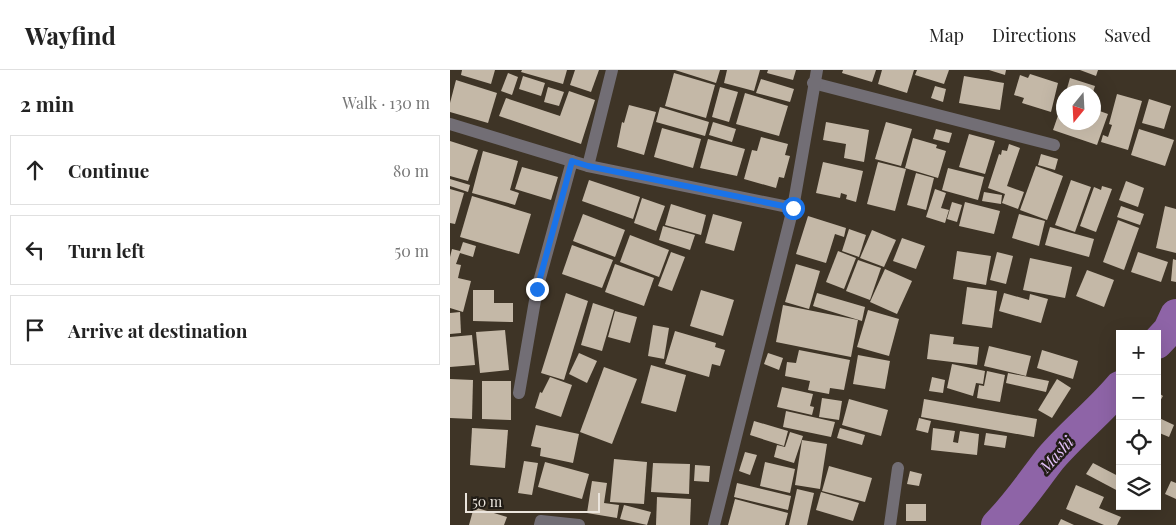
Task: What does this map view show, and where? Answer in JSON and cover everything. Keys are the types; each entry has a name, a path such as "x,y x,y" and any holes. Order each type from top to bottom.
{"street":[{"path":"588,166 612,70"},
{"path":"714,525 793,208 813,83 817,70"},
{"path":"813,83 1054,145"},
{"path":"450,124 588,166 793,208"},
{"path":"519,393 537,289 572,161"},
{"path":"890,525 898,468"},
{"path":"540,525 541,520 579,525"}],"building":[{"path":"462,70 495,70 491,84 461,75"},
{"path":"522,70 567,70 563,84 521,72"},
{"path":"575,70 599,70 591,92 570,85"},
{"path":"675,70 720,70 716,83"},
{"path":"727,70 760,70 754,91 724,83"},
{"path":"768,70 796,70 793,80 767,73"},
{"path":"843,70 876,70 872,82 842,73"},
{"path":"882,70 914,70 907,93 878,84"},
{"path":"917,70 949,70 944,84 915,75"},
{"path":"989,70 1006,70 1005,75"},
{"path":"1080,70 1098,70 1096,76"},
{"path":"508,73 518,77 512,95 501,91"},
{"path":"674,73 715,85 706,118 665,106"},
{"path":"1030,74 1058,83 1051,112 1022,103 1024,98 1014,95 1020,75 1028,78"},
{"path":"523,76 545,83 541,96 519,89"},
{"path":"964,76 1004,83 1000,110 959,103"},
{"path":"1070,78 1092,85 1068,85"},
{"path":"761,79 794,89 790,102 756,93"},
{"path":"456,80 497,93 488,123 450,112 450,103"},
{"path":"935,86 946,89 943,102 931,98"},
{"path":"548,87 564,92 559,106 544,102"},
{"path":"720,87 738,92 729,122 712,117"},
{"path":"569,91 595,100 581,144 499,116 506,98 560,116"},
{"path":"745,93 788,106 779,136 736,124"},
{"path":"1117,94 1142,101 1128,150 1101,142 1103,135 1108,137 1112,125 1109,124"},
{"path":"1149,99 1171,106 1164,129 1142,123"},
{"path":"629,105 656,112 644,155 617,147 622,122 624,123"},
{"path":"660,107 709,122 705,136 656,122"},
{"path":"1101,112 1108,114 1097,145 1053,130 1056,121 1056,130 1101,130"},
{"path":"713,122 736,129 732,142 709,135"},
{"path":"826,122 869,130 864,162 844,158 846,144 823,140"},
{"path":"886,122 912,129 901,166 875,159"},
{"path":"662,128 701,139 693,168 654,157"},
{"path":"936,129 952,133 949,143 933,139"},
{"path":"1139,129 1174,140 1165,166 1131,155"},
{"path":"969,134 995,141 985,174 959,167"},
{"path":"761,137 788,144 785,155 790,156 784,178 779,177 776,188 744,179 752,150 757,151"},
{"path":"913,138 937,145 936,148 946,151 938,178 905,168"},
{"path":"708,139 745,149 737,176 700,168"},
{"path":"450,141 478,150 468,181 450,176"},
{"path":"1009,144 1020,148 1007,186 1024,192 1018,209 1002,203 1005,194 988,188 999,154 1001,155 1002,150 1007,151"},
{"path":"483,151 518,161 510,190 519,193 515,205 472,193"},
{"path":"1041,154 1058,159 1055,170 1038,165"},
{"path":"823,162 863,171 856,202 846,199 847,195 841,193 840,198 816,193"},
{"path":"878,162 906,169 895,211 867,204"},
{"path":"1036,166 1063,176 1047,220 1020,210"},
{"path":"522,167 558,177 551,200 515,189"},
{"path":"948,168 984,177 978,200 942,190"},
{"path":"916,173 934,178 926,210 907,205"},
{"path":"450,179 470,185 468,192 450,186"},
{"path":"589,180 640,197 633,219 582,201"},
{"path":"1071,180 1091,187 1075,232 1055,225"},
{"path":"1126,181 1144,188 1138,207 1119,200"},
{"path":"1102,186 1112,189 1096,232 1080,226 1094,187 1101,190"},
{"path":"450,189 464,193 455,224 450,223"},
{"path":"935,189 946,193 941,208 949,210 945,223 926,217"},
{"path":"984,192 1002,195 1001,204 982,201"},
{"path":"472,196 531,214 519,254 460,237"},
{"path":"642,198 665,206 656,231 634,223"},
{"path":"952,202 962,205 957,222 947,219"},
{"path":"965,202 1000,211 994,234 959,226"},
{"path":"671,204 706,215 701,235 665,225"},
{"path":"1121,206 1144,214 1140,225 1117,217"},
{"path":"1165,206 1176,209 1176,253 1156,248"},
{"path":"583,214 625,230 615,257 573,241"},
{"path":"713,214 742,222 734,251 705,243"},
{"path":"1019,214 1045,221 1039,246 1012,238"},
{"path":"808,216 846,228 844,237 835,234 826,263 796,254"},
{"path":"1118,220 1139,228 1124,270 1103,262"},
{"path":"663,226 695,235 690,250 659,240"},
{"path":"1050,227 1094,239 1089,257 1045,245"},
{"path":"849,229 866,235 859,257 842,251"},
{"path":"872,230 896,240 884,267 860,258"},
{"path":"630,235 669,250 659,277 620,262"},
{"path":"902,238 925,246 916,269 893,261"},
{"path":"463,242 476,246 473,257 460,253 456,264 461,265 458,278 471,281 463,312 450,308 450,257 452,249 460,251"},
{"path":"572,245 613,260 602,288 562,274"},
{"path":"838,251 856,258 844,289 826,282"},
{"path":"957,251 991,256 986,285 953,279"},
{"path":"671,252 685,257 672,291 658,286"},
{"path":"997,252 1013,256 1006,284 990,280"},
{"path":"1138,252 1168,262 1161,282 1131,272"},
{"path":"1030,258 1072,267 1065,298 1023,290"},
{"path":"1173,259 1176,260 1176,282 1171,281"},
{"path":"858,260 881,268 870,300 846,291"},
{"path":"615,264 654,278 644,306 605,292"},
{"path":"796,264 820,271 809,309 785,302"},
{"path":"885,269 912,281 897,314 870,302"},
{"path":"1087,270 1114,280 1104,307 1076,296"},
{"path":"967,287 997,291 992,328 962,324"},
{"path":"473,290 494,290 494,303 513,303 513,322 473,321"},
{"path":"701,290 734,300 723,336 690,326"},
{"path":"566,293 588,301 564,380 541,373"},
{"path":"817,293 865,307 862,321 813,306"},
{"path":"1004,293 1029,300 1030,294 1048,299 1041,323 999,311"},
{"path":"593,303 614,310 602,351 581,345"},
{"path":"783,305 858,320 851,357 776,342"},
{"path":"868,310 899,319 889,356 857,347"},
{"path":"615,311 637,317 630,343 608,337"},
{"path":"460,312 461,333 450,334 450,313"},
{"path":"653,325 669,328 664,359 648,356"},
{"path":"505,330 509,370 480,373 476,332"},
{"path":"675,331 716,343 715,347 725,350 720,366 712,364 709,377 665,364"},
{"path":"930,334 954,337 953,344 979,347 977,365 927,359"},
{"path":"472,335 475,365 450,367 450,337"},
{"path":"989,346 1031,356 1026,376 984,366"},
{"path":"799,350 850,360 844,390 830,388 829,394 808,390 810,381 785,376 787,362 796,363"},
{"path":"1042,350 1078,361 1073,379 1037,368"},
{"path":"579,353 597,361 587,383 569,374"},
{"path":"768,353 783,358 779,370 764,364"},
{"path":"858,355 890,361 885,389 853,384"},
{"path":"952,364 985,371 983,384 976,383 973,396 947,388"},
{"path":"651,365 686,375 676,412 641,403"},
{"path":"604,367 637,379 612,444 580,432"},
{"path":"987,371 1005,375 1000,402 977,398 979,385 984,386"},
{"path":"1008,373 1049,381 1046,392 1006,383"},
{"path":"550,377 572,385 561,417 535,408 540,392 542,393"},
{"path":"932,377 945,380 943,393 929,391"},
{"path":"450,379 473,380 472,419 450,418"},
{"path":"1057,379 1071,388 1052,418 1038,410"},
{"path":"482,381 511,381 511,420 482,419"},
{"path":"782,387 813,394 810,406 814,407 812,415 777,407"},
{"path":"822,398 842,401 839,420 819,417"},
{"path":"849,399 888,410 881,436 842,425"},
{"path":"924,399 1037,419 1034,437 921,417"},
{"path":"786,411 835,422 831,437 783,427"},
{"path":"919,418 931,421 928,433 916,430"},
{"path":"1161,419 1174,425 1169,437 1161,434"},
{"path":"754,421 788,431 784,446 750,435"},
{"path":"536,425 579,434 573,463 540,456 541,448 531,446"},
{"path":"472,428 508,430 505,468 470,465"},
{"path":"840,428 865,435 862,445 837,438"},
{"path":"933,428 955,431 953,442 958,443 960,431 979,434 977,455 931,450"},
{"path":"790,432 803,436 794,463 774,457 777,445 785,447"},
{"path":"986,433 1007,436 1005,448 984,445"},
{"path":"802,440 827,444 820,489 795,485"},
{"path":"745,452 757,455 750,475 739,471"},
{"path":"614,459 647,462 644,504 610,502"},
{"path":"524,461 538,463 532,495 518,493"},
{"path":"545,462 589,474 582,499 538,487"},
{"path":"765,462 795,469 790,493 760,486"},
{"path":"653,463 690,464 689,494 651,492"},
{"path":"1093,463 1116,475 1116,490 1086,474"},
{"path":"695,465 710,466 709,482 694,481"},
{"path":"829,466 872,478 865,502 822,491"},
{"path":"910,471 922,474 919,486 907,484"},
{"path":"592,481 607,483 604,503 619,505 617,518 587,513"},
{"path":"1171,481 1176,483 1176,499 1165,494"},
{"path":"737,483 791,496 788,510 734,497"},
{"path":"1076,485 1104,497 1099,508 1121,517 1117,525 1104,525 1066,509"},
{"path":"797,489 814,493 807,525 789,525"},
{"path":"821,492 859,503 853,521 816,510"},
{"path":"657,497 691,499 690,525 656,525"},
{"path":"735,499 788,513 785,525 728,525"},
{"path":"906,504 926,504 926,521 906,521"},
{"path":"624,505 651,512 647,525 620,519"},
{"path":"474,507 507,517 504,525 469,525"},
{"path":"1061,519 1074,525 1058,525"}],"waterway":[{"name":"Mashi","path":"1161,339 1169,330 1176,315"},
{"name":"Mashi","path":"997,525 1058,450 1116,391"}],"route":[{"path":"537,289 572,161 588,166 793,208"}]}
